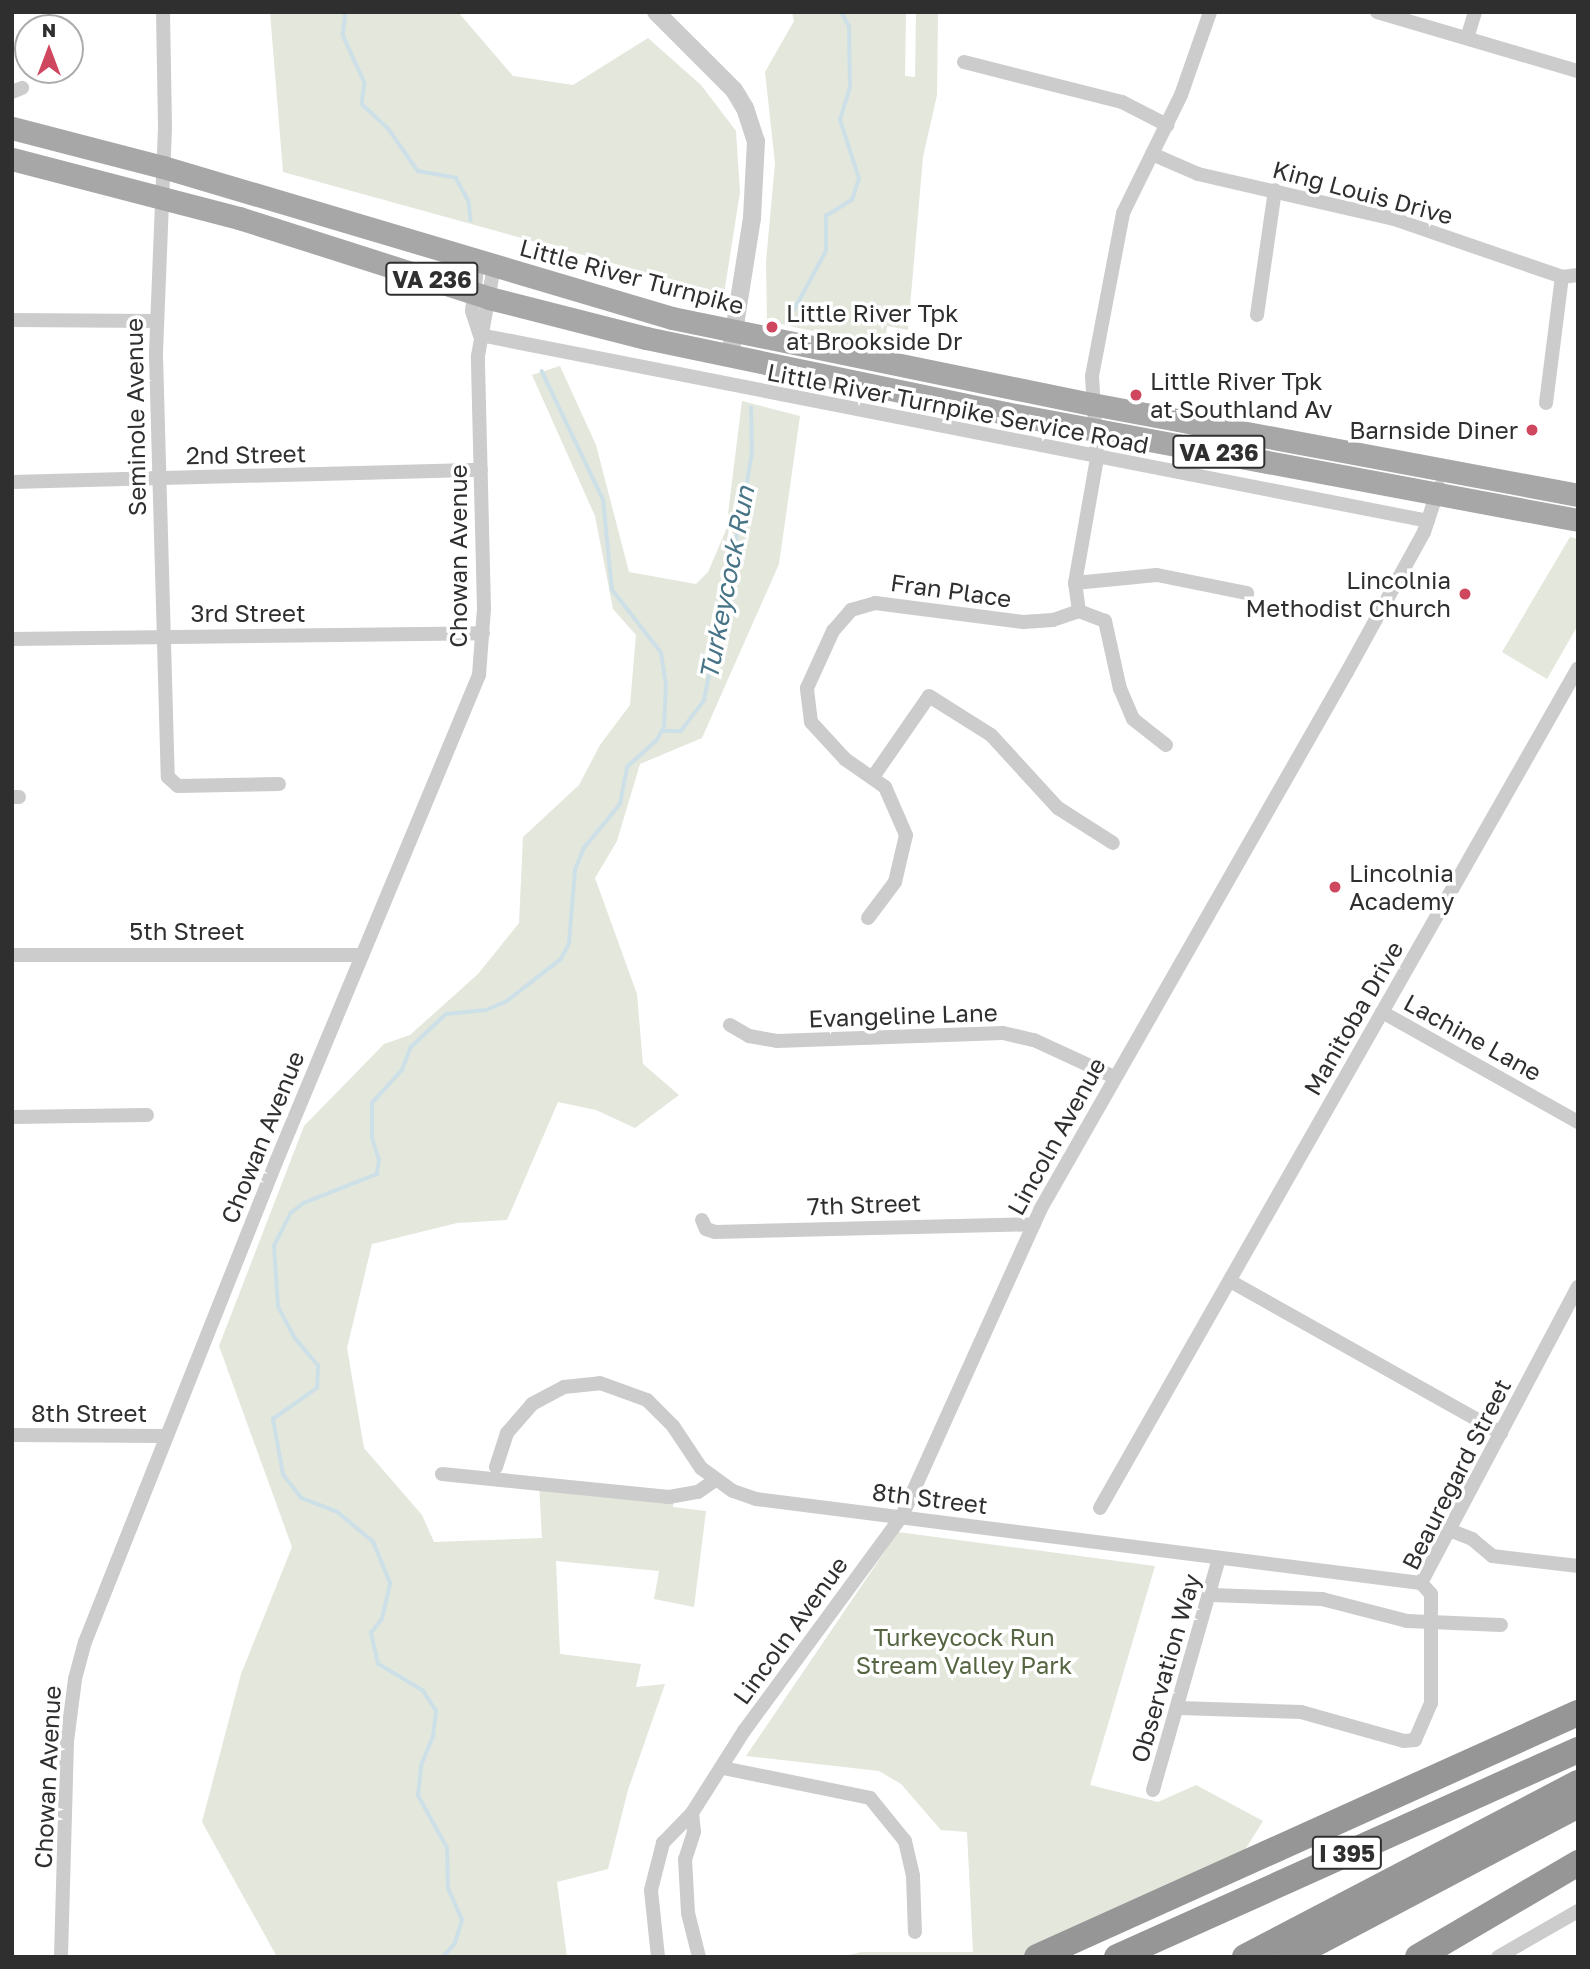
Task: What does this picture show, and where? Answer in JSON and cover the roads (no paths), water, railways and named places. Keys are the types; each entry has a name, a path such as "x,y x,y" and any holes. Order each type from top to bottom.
{"highway":[{"path":"1037,1957 1578,1713"},
{"name":"I 395","path":"1117,1957 1578,1750"},
{"path":"1245,1957 1578,1783"},
{"path":"1290,1957 1578,1805"},
{"path":"1418,1957 1578,1863"}],"main road":[{"name":"Little River Turnpike","path":"12,128 163,167 486,264 734,332 1092,404 1578,495"},
{"name":"VA 236","path":"12,159 278,229 482,296 730,357 1097,430 1578,520"}],"street":[{"name":"Seminole Avenue","path":"163,12 163,167 156,321 162,637 172,783 279,784"},
{"path":"656,12 733,90 752,122 756,165 752,218 730,357"},
{"path":"1166,745 1133,719 1120,689 1105,621 1079,611 1075,583 1097,458 1092,376 1123,214 1167,125 1197,55 1210,12"},
{"path":"1377,12 1468,35 1578,71"},
{"path":"1468,35 1475,12"},
{"path":"964,62 1122,102 1167,125"},
{"name":"King Louis Drive","path":"1152,153 1198,174 1394,219 1562,276"},
{"path":"1257,315 1275,190"},
{"name":"Chowan Avenue","path":"61,1957 67,1741 75,1679 165,1436 362,956 474,692 483,633 480,335 472,311 482,296 486,264"},
{"path":"1546,403 1562,276 1578,275"},
{"path":"12,320 156,321"},
{"name":"Little River Turnpike Service Road","path":"480,335 1428,522"},
{"name":"Lincoln Avenue","path":"658,1957 651,1890 663,1843 692,1813 744,1731 902,1516 1034,1224 1114,1077 1428,522 1443,469"},
{"name":"2nd Street","path":"12,482 481,470"},
{"path":"1075,583 1157,575 1247,593"},
{"name":"Fran Place","path":"868,918 895,882 906,835 895,800 873,777 824,739 811,722 807,702 811,675 833,631 851,610 894,602 1023,622 1053,620 1079,611"},
{"name":"3rd Street","path":"12,639 483,633"},
{"name":"Manitoba Drive","path":"1100,1508 1578,668"},
{"path":"873,777 929,696 991,735 1058,808 1113,843"},
{"name":"5th Street","path":"12,955 362,956"},
{"name":"Lachine Lane","path":"1382,1012 1578,1122"},
{"name":"Evangeline Lane","path":"730,1025 749,1036 777,1041 1003,1033 1034,1040 1114,1077"},
{"path":"12,1117 147,1115"},
{"name":"7th Street","path":"702,1220 706,1229 715,1232 1034,1224"},
{"path":"1230,1281 1501,1433"},
{"name":"Beauregard Street","path":"1179,1708 1301,1712 1404,1741 1415,1740 1420,1736 1431,1703 1431,1594 1421,1583 1578,1287"},
{"path":"442,1474 669,1497 698,1492 715,1480 688,1452 662,1412 634,1392 600,1383 564,1387 532,1404 507,1433 496,1467"},
{"name":"8th Street","path":"12,1435 165,1436"},
{"name":"8th Street","path":"715,1480 756,1499 1421,1583"},
{"path":"1449,1530 1472,1539 1492,1556 1578,1566"},
{"name":"Observation Way","path":"1153,1790 1212,1595 1219,1559"},
{"path":"1212,1595 1322,1599 1430,1625 1501,1625"},
{"path":"723,1768 870,1798 905,1841 913,1877 915,1932"},
{"name":"Lincoln Avenue","path":"692,1813 694,1832 685,1859 688,1913 699,1957"},
{"path":"1498,1957 1578,1911"}],"waterway":[{"name":"Turkeycock Run","path":"346,12 343,35 365,83 362,104 388,128 418,171 456,178 469,201 471,220"},
{"name":"Turkeycock Run","path":"794,310 826,251 826,216 852,200 859,179 840,120 850,88 849,27 841,12"},
{"name":"Turkeycock Run","path":"443,1957 455,1943 462,1920 448,1889 447,1848 418,1796 421,1766 433,1737 436,1711 423,1691 378,1664 371,1633 382,1619 390,1583 373,1542 337,1512 301,1498 283,1475 273,1419 317,1388 318,1366 295,1339 278,1307 274,1246 291,1213 304,1203 377,1174 379,1160 372,1138 372,1103 402,1070 411,1047 446,1014 486,1010 507,1001 561,959 569,943 575,870 584,848 620,804 627,767 657,740 664,727 666,685 661,653 612,590 603,500 542,372"},
{"name":"Turkeycock Run","path":"662,731 681,731 704,700 752,452 751,408"}],"place":[{"name":"Little River Tpk at Brookside Dr","path":"772,327"},
{"name":"Little River Tpk at Southland Av","path":"1136,395"},
{"name":"Barnside Diner","path":"1532,430"},
{"name":"Lincolnia Methodist Church","path":"1465,594"},
{"name":"Lincolnia Academy","path":"1335,887"}],"park label":[{"name":"Turkeycock Run Stream Valley Park","path":"964,1651"}]}
